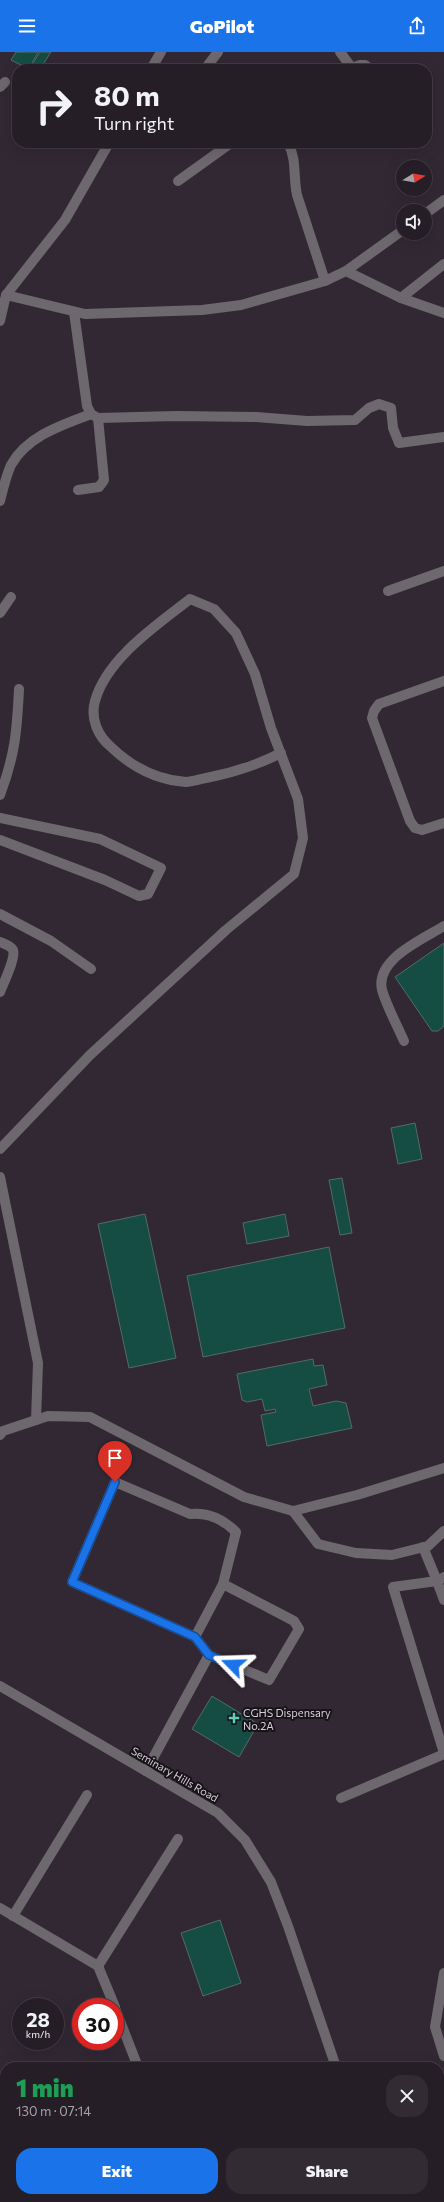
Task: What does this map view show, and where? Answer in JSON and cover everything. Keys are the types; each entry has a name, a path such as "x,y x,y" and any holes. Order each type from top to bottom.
{"street":[{"path":"154,64 160,52"},
{"path":"209,64 218,52"},
{"path":"340,52 348,64"},
{"path":"0,321 6,294 65,220 106,148"},
{"path":"178,181 224,148"},
{"path":"290,148 294,158 294,184 325,281"},
{"path":"432,209 444,200"},
{"path":"6,294 85,314 202,310 241,305 325,281 346,271 396,235"},
{"path":"401,298 444,264"},
{"path":"346,271 401,298 444,313"},
{"path":"74,312 88,406 94,416 104,480 99,487 78,490"},
{"path":"0,501 11,466 23,449 42,435 94,416 256,417 307,421 355,420 370,408 380,404 391,408 393,428 399,443 444,437"},
{"path":"388,591 444,571"},
{"path":"0,613 11,597"},
{"path":"0,1149 90,1055 226,930 294,874 303,838 298,799 255,674 236,633 214,609 190,599 143,635 112,667 95,702 94,722 104,741 126,762 152,776 187,782 230,773 261,763 281,753"},
{"path":"444,681 379,704 374,711 372,718 415,828 422,830 444,823"},
{"path":"0,795 11,766 17,737 19,689"},
{"path":"0,818 100,838 161,868 148,894 139,896 106,880 0,840"},
{"path":"0,914 51,941 92,969"},
{"path":"404,1041 382,990 382,973 391,960 444,926"},
{"path":"0,942 9,945 13,950 13,957 0,992"},
{"path":"0,1177 38,1363 36,1420"},
{"path":"0,1436 2,1431 48,1416 90,1417 244,1497 293,1511 357,1495 444,1468"},
{"path":"195,1637 223,1584 236,1532 229,1525 212,1516 200,1513 190,1514 115,1482 72,1582 195,1637 209,1655 269,1680 299,1630 294,1621 223,1584"},
{"path":"293,1511 318,1544 356,1553 392,1555 428,1546 444,1531"},
{"path":"424,1547 440,1579 444,1600"},
{"path":"341,1798 444,1754 393,1587 440,1579"},
{"path":"146,1771 209,1655"},
{"name":"Seminary Hills Road","path":"0,1686 218,1813 245,1840 271,1882 288,1926 334,2062"},
{"path":"13,1916 87,1795"},
{"path":"98,1966 178,1839"},
{"path":"0,1908 98,1966 111,1998"},
{"path":"444,1973 435,2027 444,2056"},
{"path":"124,2031 136,2062"}],"building":[{"path":"16,52 38,52 32,64 19,64 11,60"},
{"path":"40,52 51,52 43,64 32,64"},
{"path":"444,943 444,1026 438,1031 432,1031 395,977"},
{"path":"415,1123 422,1159 398,1164 391,1128"},
{"path":"342,1178 352,1233 340,1235 329,1180"},
{"path":"145,1214 176,1358 129,1368 98,1224"},
{"path":"285,1214 289,1236 247,1244 243,1223"},
{"path":"329,1247 345,1328 203,1357 187,1276"},
{"path":"313,1359 314,1366 323,1365 327,1385 309,1389 313,1406 336,1401 346,1403 352,1428 267,1446 261,1415 276,1412 275,1409 265,1411 262,1399 247,1402 242,1400 237,1374"},
{"path":"212,1696 258,1724 239,1757 192,1729"},
{"path":"220,1920 241,1983 203,1996 181,1933"}],"place":[{"name":"CGHS Dispensary No.2A","path":"234,1718"}],"route":[{"path":"115,1482 72,1582 195,1637 209,1655 233,1665"}]}
